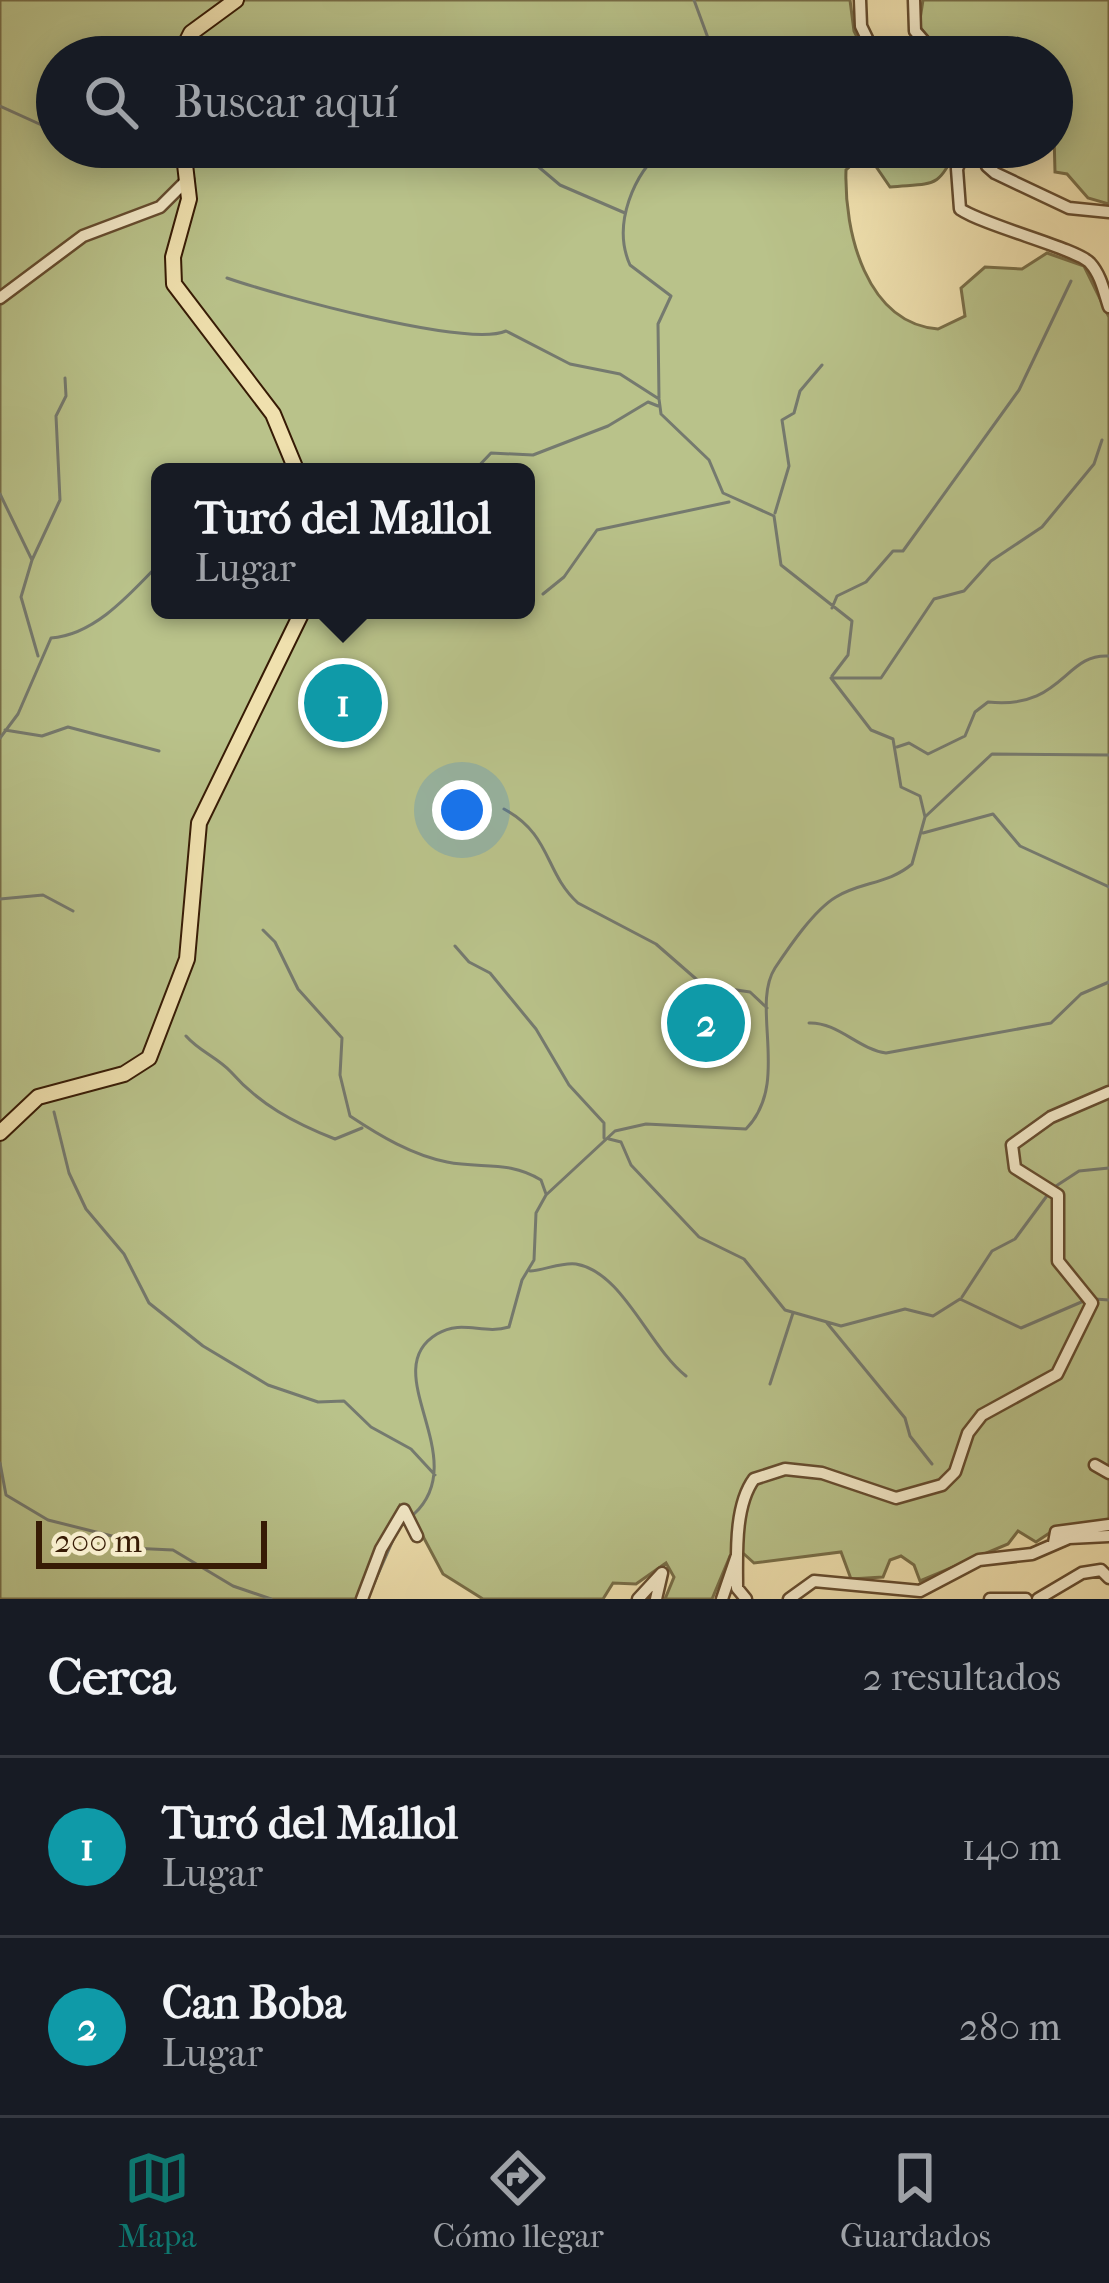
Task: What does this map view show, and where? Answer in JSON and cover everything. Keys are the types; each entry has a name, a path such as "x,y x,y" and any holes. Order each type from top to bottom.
{"main road":[{"path":"190,36 236,0"},
{"path":"186,168 187,215 172,262 174,284 273,414 293,463"},
{"path":"0,1133 38,1096 132,1072 149,1058 188,959 199,823 299,619"}],"street":[{"path":"860,0 866,36"},
{"path":"914,0 915,31 919,36"},
{"path":"958,168 960,209 1038,244 1080,254 1102,284 1109,307"},
{"path":"992,168 1069,208 1109,212"},
{"path":"0,298 83,236 160,207 188,179"},
{"path":"746,1599 737,1588 738,1552 746,1493 762,1474 785,1469 822,1473 896,1498 941,1485 955,1472 968,1433 982,1415 1057,1374 1092,1303 1058,1261 1058,1195 1015,1168 1012,1145 1051,1117 1109,1092"},
{"path":"1095,1466 1109,1473"},
{"path":"362,1599 381,1549 404,1510 417,1536"},
{"path":"1054,1543 1056,1532 1064,1528 1109,1525"},
{"path":"789,1599 814,1581 920,1592 979,1560 1109,1536"},
{"path":"722,1599 738,1552"},
{"path":"1038,1599 1082,1573 1101,1570 1109,1578"},
{"path":"638,1599 662,1573 656,1599"},
{"path":"991,1599 1027,1599"}],"green space":[{"path":"0,0 850,0 856,36 36,36 36,168 848,168 849,220 864,270 893,310 913,323 938,329 965,316 961,288 985,267 1022,269 1047,253 1084,266 1109,317 1109,1469 1097,1460 1091,1463 1109,1479 1109,1521 1060,1526 1036,1542 1018,1531 1008,1544 920,1581 914,1565 901,1556 890,1560 883,1577 851,1579 841,1552 754,1563 744,1554 730,1556 712,1599 665,1599 674,1577 666,1563 636,1584 613,1583 603,1599 483,1599 443,1574 409,1510 400,1505 360,1599 0,1599"},
{"path":"923,0 1109,0 1109,204 1088,198 1067,174 1055,172 1055,168 1073,168 1073,36 927,36 919,26"},
{"path":"877,168 946,168 933,182 890,187"}],"waterway":[{"path":"694,0 707,36"},
{"path":"0,106 36,122"},
{"path":"540,168 560,185 625,213"},
{"path":"646,168 629,201 623,233 630,265 671,296 658,324 659,398"},
{"path":"227,278 414,326 485,334 506,331 570,364 620,374 659,399 661,414 709,460 723,493 774,516 781,565 852,621 848,655 832,676"},
{"path":"832,608 837,596 866,582 893,551 903,551 1019,390 1071,281"},
{"path":"775,513 789,466 782,420 794,413 800,391 822,365"},
{"path":"32,560 60,500 56,416 66,396 65,378"},
{"path":"482,463 491,453 533,455 608,426 648,402 658,406"},
{"path":"832,678 881,678 934,599 964,591 991,561 1042,527 1094,464 1102,440"},
{"path":"0,494 32,560 21,597 38,656"},
{"path":"543,594 564,577 597,530 729,502"},
{"path":"0,738 18,714 51,638 97,621 151,572"},
{"path":"897,747 909,743 928,754 965,736 975,712 988,702 1032,698 1082,663 1109,656"},
{"path":"414,1514 430,1492 434,1467 418,1392 421,1350 446,1330 509,1327 522,1280 534,1260 536,1213 546,1195 615,1131 646,1124 746,1129 766,1090 766,1003 775,968 828,903 912,864 925,817 920,796 901,787 893,739 871,730 831,678"},
{"path":"5,730 42,736 68,727 159,751"},
{"path":"926,816 992,754 1109,755"},
{"path":"504,809 531,830 578,903 656,944 703,985 750,992 767,1008"},
{"path":"923,833 993,814 1020,846 1109,887"},
{"path":"0,899 43,895 73,911"},
{"path":"263,930 275,942 298,989 342,1038 340,1075 350,1116 434,1159 529,1174 541,1180 546,1194"},
{"path":"455,946 469,962 490,973 536,1029 569,1085 604,1123 604,1138"},
{"path":"809,1023 886,1053 1051,1023 1081,994 1109,982"},
{"path":"186,1036 253,1094 291,1119 335,1139 362,1128"},
{"path":"54,1112 69,1173 86,1209 124,1254 149,1303 203,1346 268,1385 318,1402 344,1401 371,1427 411,1449 435,1475"},
{"path":"609,1139 621,1142 631,1165 699,1237 744,1259 785,1310 841,1326 905,1309 933,1316 960,1299 1021,1328 1086,1300"},
{"path":"1056,1186 1079,1171 1109,1168"},
{"path":"962,1297 992,1251 1015,1239 1049,1193"},
{"path":"530,1271 571,1264 593,1270 621,1295 686,1376"},
{"path":"1095,1299 1109,1300"},
{"path":"770,1384 793,1313"},
{"path":"827,1323 905,1418 910,1436 932,1464"},
{"path":"0,1463 6,1495 48,1520 116,1537 130,1548 173,1550 233,1586 271,1599"},
{"path":"368,1597 393,1540"}],"place":[{"name":"Turó del Mallol","path":"343,703"},
{"name":"Can Boba","path":"706,1023"}]}
